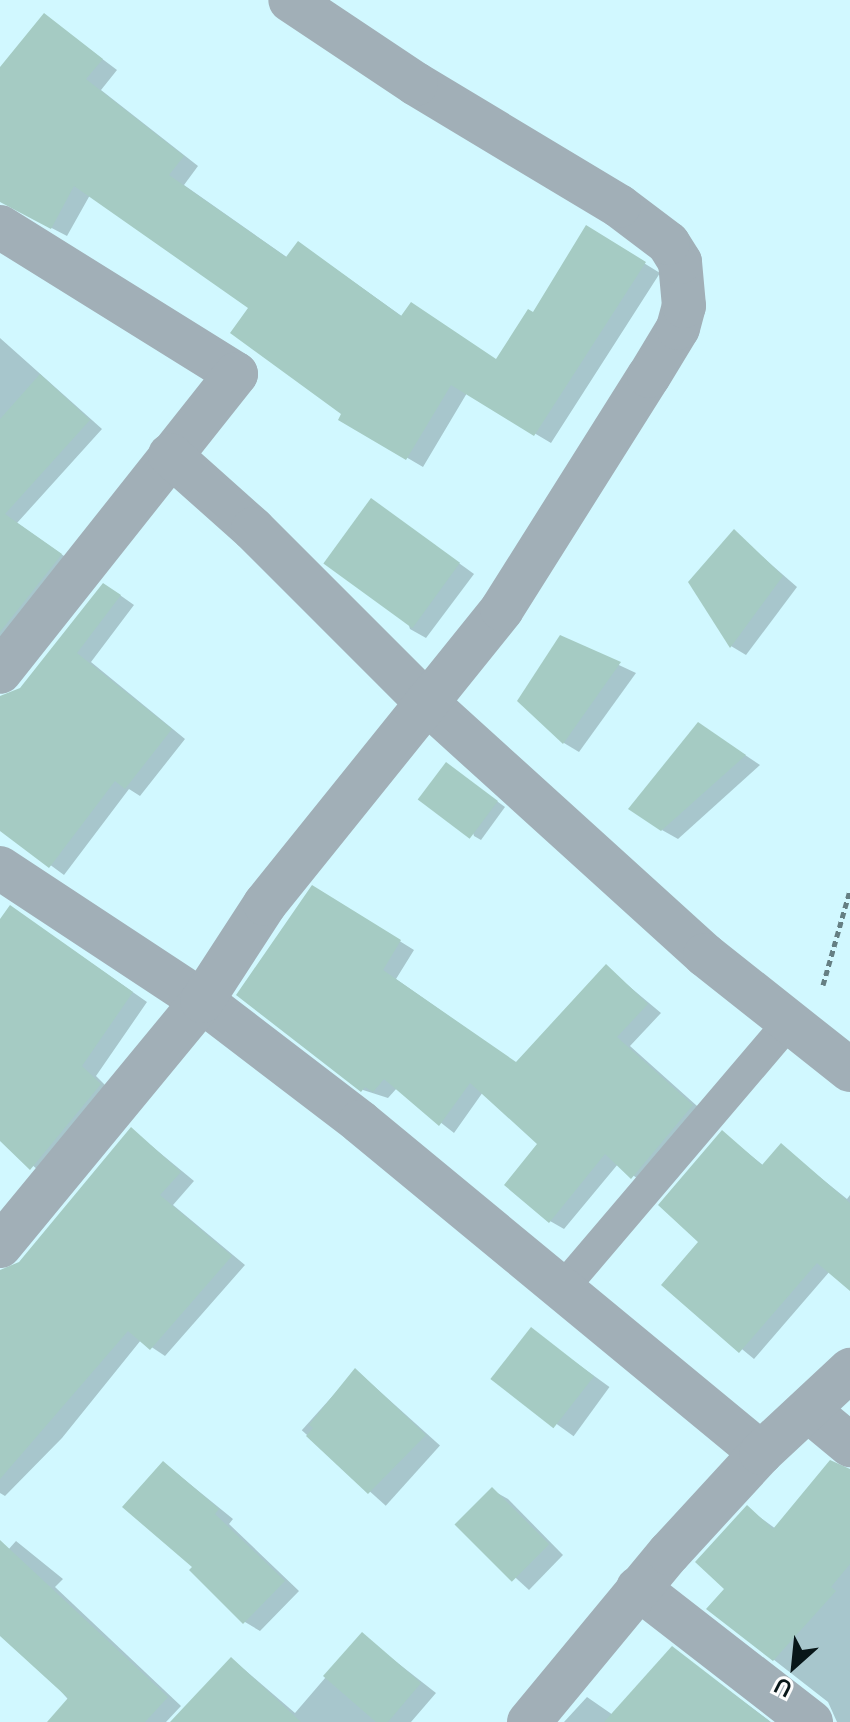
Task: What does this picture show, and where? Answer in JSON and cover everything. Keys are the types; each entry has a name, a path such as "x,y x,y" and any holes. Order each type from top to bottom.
{"street":[{"path":"0,1246 202,1001 265,904 502,609 678,328 686,286 680,262 668,243 619,206 416,84 290,0"},
{"path":"0,227 236,374 0,672"},
{"path":"170,455 426,702 705,955 850,1070"},
{"path":"0,868 202,1001 562,1289 761,1453"},
{"path":"529,1722 638,1588 761,1453 850,1370"},
{"path":"808,1410 850,1445"},
{"path":"638,1588 811,1722"}],"lane":[{"path":"562,1289 789,1022"}],"path":[{"path":"827,1001 822,988 850,890"}],"building":[{"path":"44,13 103,59 86,79 184,156 169,175 286,257 298,241 401,316 411,302 496,359 528,309 533,312 586,225 646,262 534,436 451,385 406,460 338,420 341,414 230,333 248,308 74,186 51,229 0,202 0,67"},
{"path":"40,374 90,420 5,514 62,554 0,632 0,419"},
{"path":"371,498 460,563 412,628 323,564"},
{"path":"734,529 783,576 730,648 688,582"},
{"path":"103,583 121,595 77,653 172,729 125,789 115,781 49,868 0,831 0,696 20,688"},
{"path":"560,635 621,662 563,744 517,701"},
{"path":"698,722 746,755 661,831 628,809"},
{"path":"446,762 498,801 470,839 418,800"},
{"path":"312,885 401,940 383,970 516,1062 606,964 648,1004 617,1037 693,1105 631,1179 605,1154 549,1223 504,1185 537,1144 470,1083 439,1126 384,1079 373,1092 365,1087 361,1092 236,995"},
{"path":"10,905 133,992 82,1066 101,1084 30,1170 0,1141 0,919"},
{"path":"131,1127 181,1172 160,1195 232,1256 150,1350 128,1331 0,1479 0,1270 19,1262"},
{"path":"722,1130 762,1165 781,1143 850,1203 850,1291 817,1263 739,1353 661,1285 698,1242 658,1205"},
{"path":"531,1327 594,1376 553,1428 490,1379"},
{"path":"355,1368 426,1435 368,1494 306,1436 313,1428 309,1425"},
{"path":"830,1460 850,1469 850,1564 831,1587 836,1591 773,1661 706,1609 724,1589 695,1562 747,1505 773,1529"},
{"path":"163,1461 219,1509 215,1514 285,1581 243,1624 189,1570 192,1567 122,1507"},
{"path":"492,1487 549,1544 512,1582 455,1524"},
{"path":"0,1540 168,1697 145,1722 47,1722 68,1698 0,1636"},
{"path":"362,1632 421,1683 388,1722 376,1722 323,1676"},
{"path":"672,1646 768,1720 770,1722 604,1722"},
{"path":"231,1657 301,1722 170,1722"}]}
